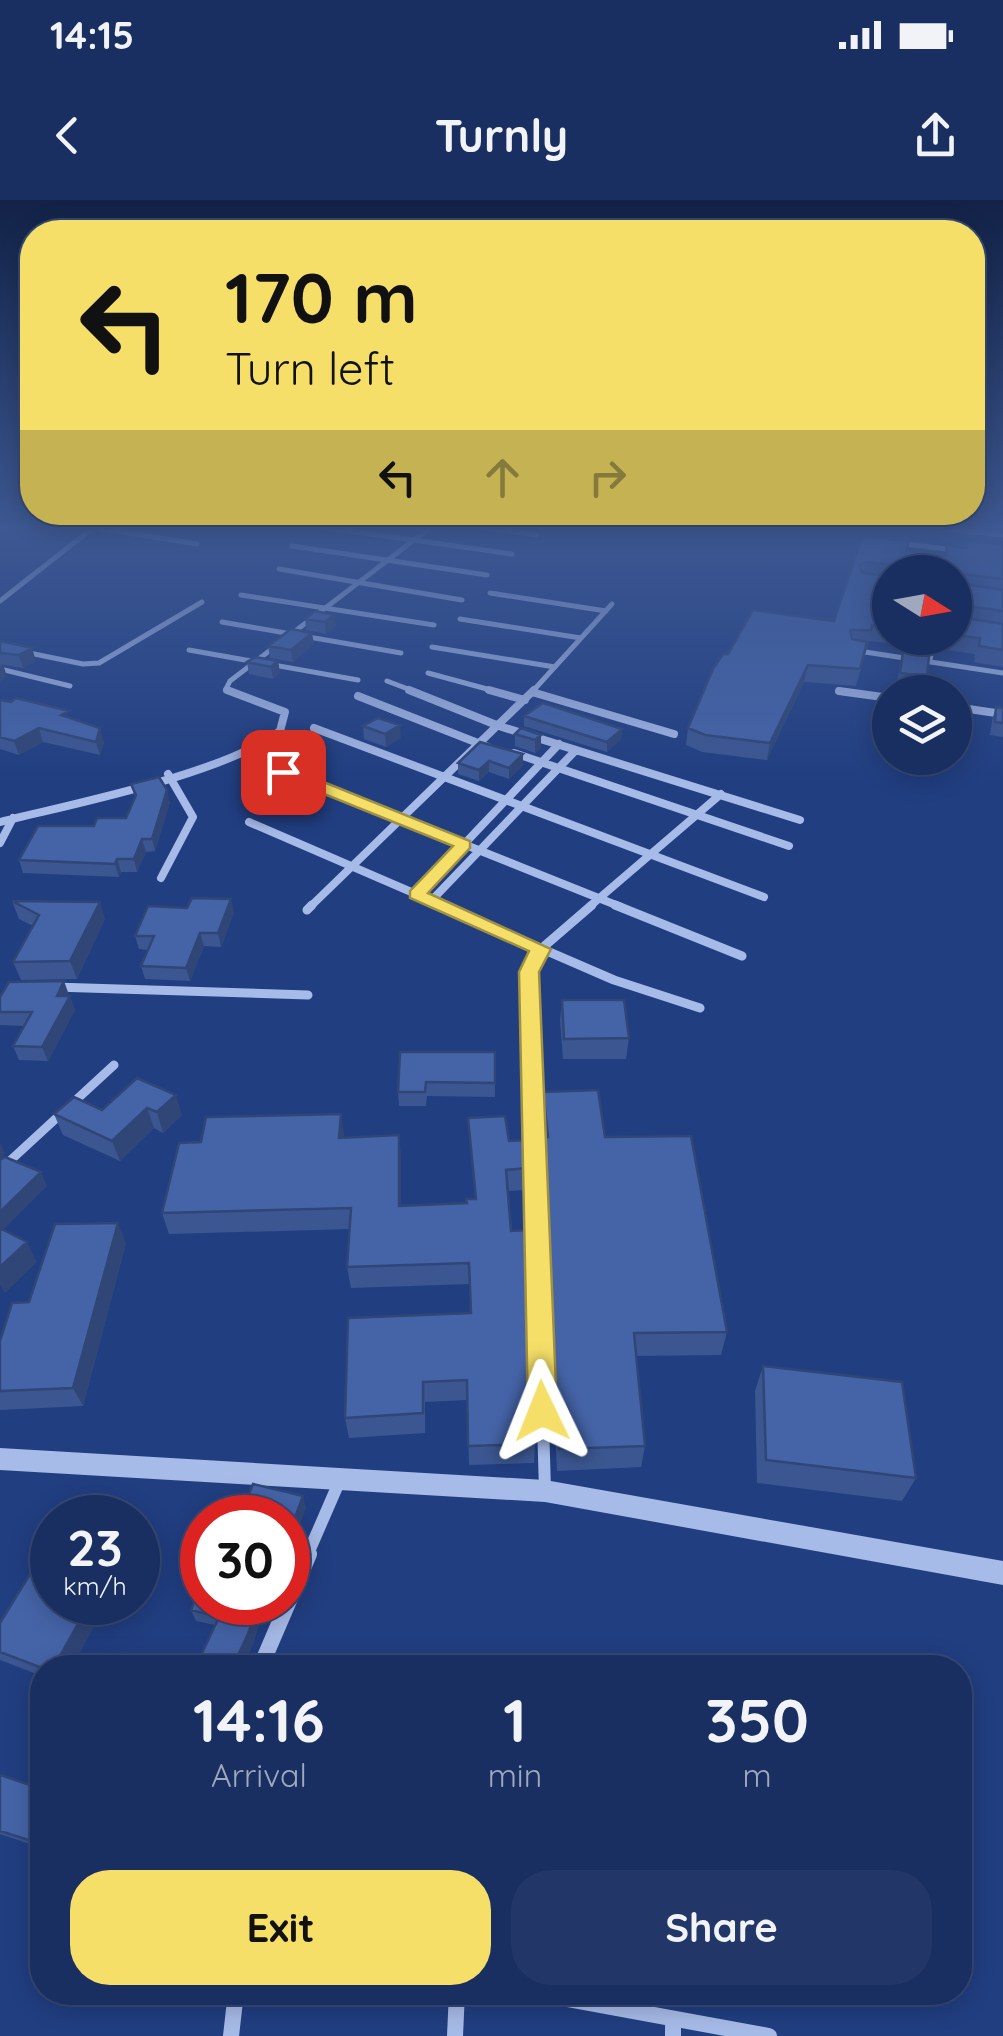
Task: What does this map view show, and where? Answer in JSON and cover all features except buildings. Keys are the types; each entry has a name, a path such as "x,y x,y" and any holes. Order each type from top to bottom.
{"street":[{"path":"0,646 83,664 100,663 184,613"},
{"path":"0,822 223,758 278,733 285,722 285,712 226,689 319,613"},
{"path":"365,613 434,625"},
{"path":"307,910 499,726 604,613"},
{"path":"460,619 581,638"},
{"path":"222,622 401,653"},
{"path":"432,647 555,666"},
{"path":"189,650 358,680"},
{"path":"851,650 1003,673"},
{"path":"930,660 931,655"},
{"path":"0,669 70,686"},
{"path":"428,673 524,700"},
{"path":"387,682 499,726 800,820"},
{"path":"839,691 872,696"},
{"path":"532,692 674,734"},
{"path":"358,696 493,748"},
{"path":"972,709 1003,714"},
{"path":"314,728 764,897"},
{"path":"416,894 559,744"},
{"path":"432,901 575,750"},
{"path":"510,752 789,846"},
{"path":"283,772 742,956"},
{"path":"161,878 194,817 168,774"},
{"path":"545,1491 529,972 532,960 722,794"},
{"path":"0,842 13,818"},
{"path":"249,822 639,990 700,1008"},
{"path":"46,988 112,986 308,995"},
{"path":"0,1170 114,1066"},
{"path":"0,1458 545,1491 1003,1573"},
{"path":"265,1655 340,1478"},
{"path":"231,2036 235,2005"},
{"path":"455,2036 457,2005"},
{"path":"582,2005 673,2027 769,2036"}],"route":[{"path":"283,772 464,844 416,894 542,949 532,960 529,972 542,1411"}]}
